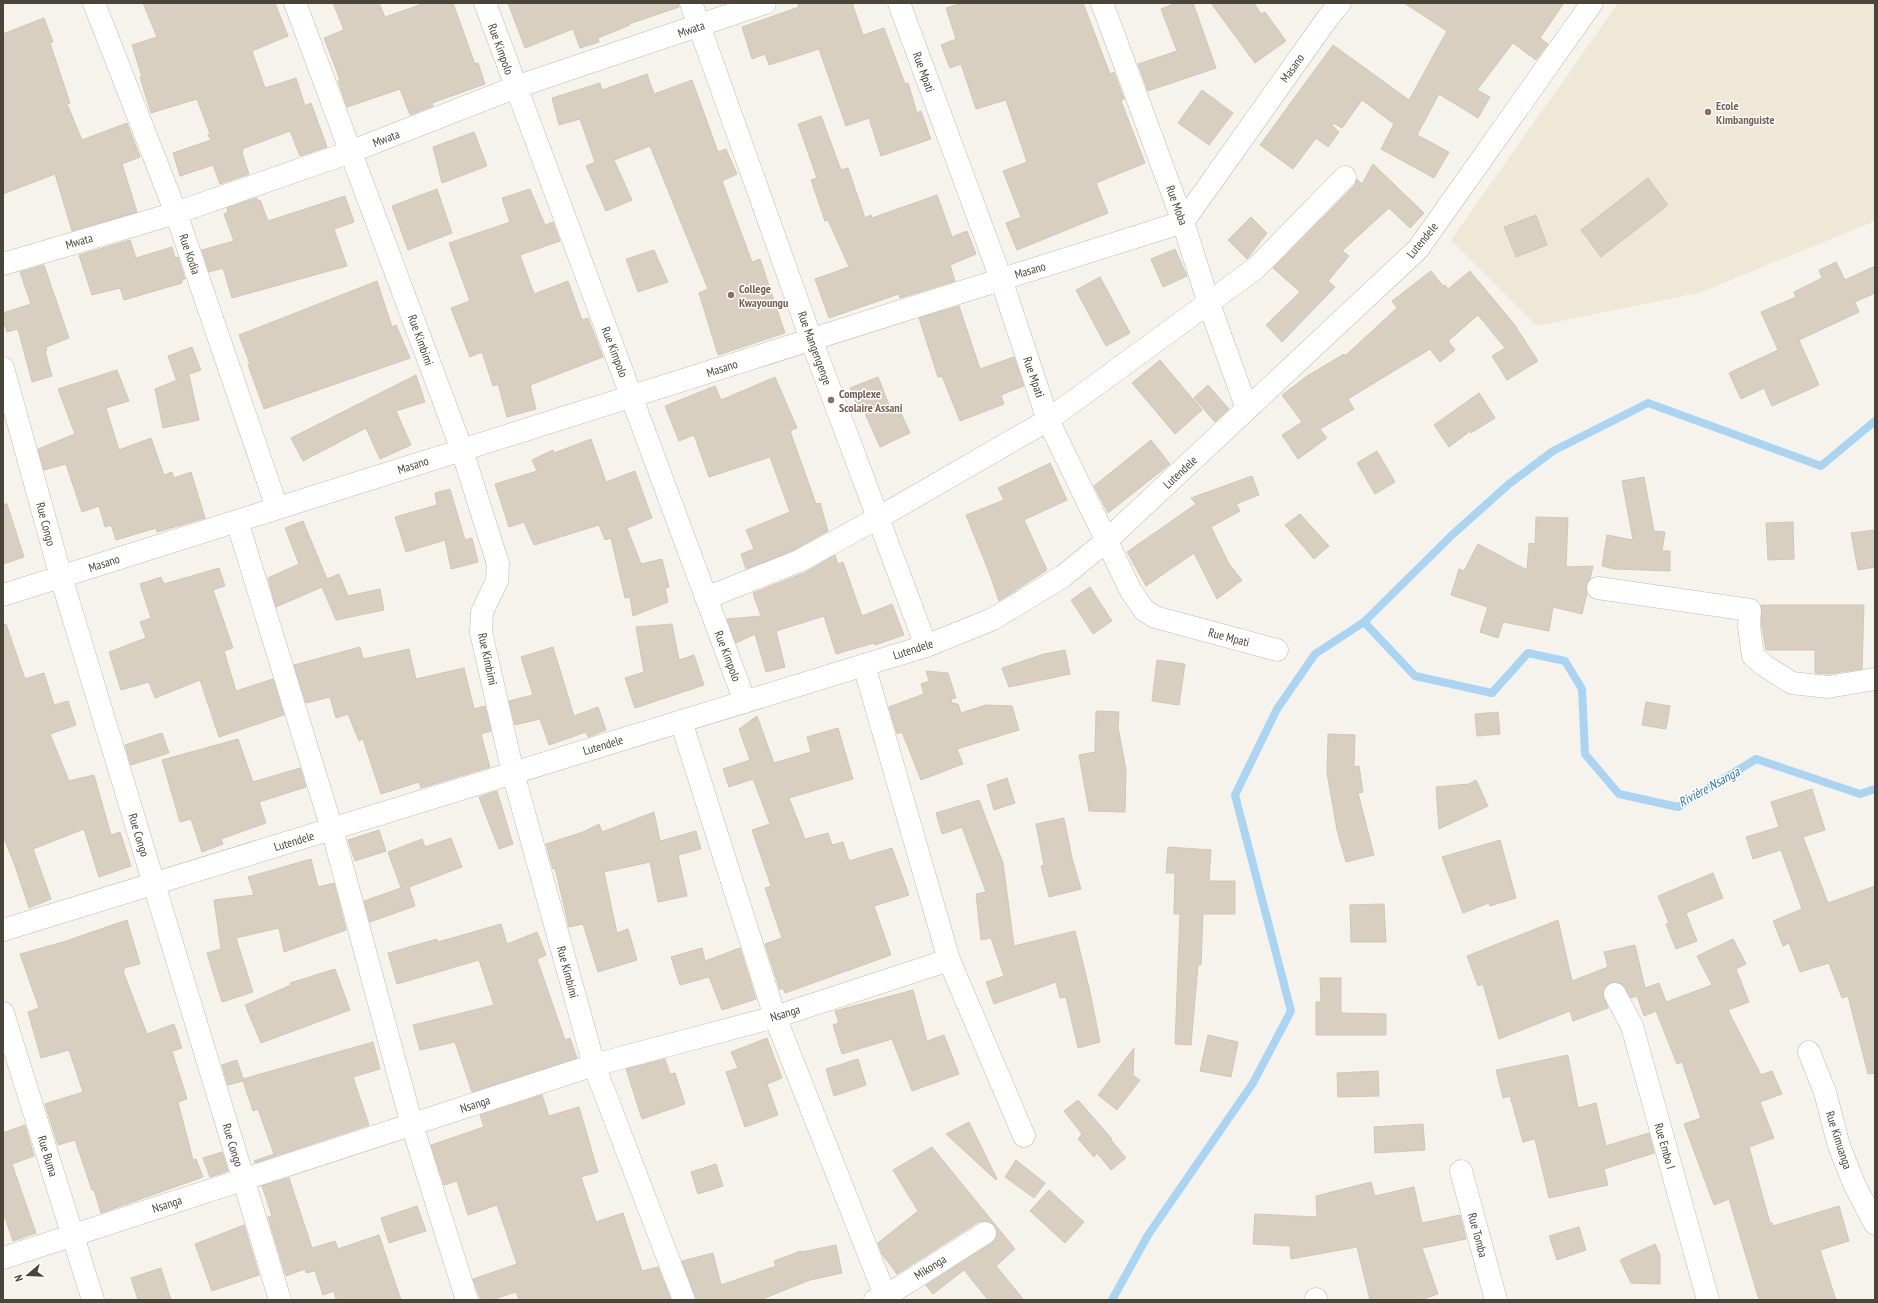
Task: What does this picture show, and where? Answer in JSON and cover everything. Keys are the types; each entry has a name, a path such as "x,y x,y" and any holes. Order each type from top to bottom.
{"street":[{"name":"Rue Kodia","path":"94,3 176,213 277,508"},
{"name":"Rue Kimbimi","path":"295,3 462,450 498,564 497,581 482,612 481,632 513,773 594,1065 684,1300"},
{"name":"Rue Kimpolo","path":"485,3 745,702"},
{"name":"Rue Mangengenge","path":"691,3 811,339 926,646"},
{"name":"Mwata","path":"3,264 176,213 350,152 516,88 765,3"},
{"name":"Rue Mpati","path":"899,3 1001,279 1048,420 1130,591 1144,610 1155,617 1277,650"},
{"name":"Rue Moba","path":"1102,3 1183,222 1209,304 1248,409"},
{"name":"Lutendele","path":"3,930 926,646 993,619 1062,576 1106,542 1418,249 1592,3"},
{"name":"Masano","path":"3,595 1183,222 1329,8"},
{"path":"706,598 798,561 878,518 1048,420 1209,304 1256,268 1345,177"},
{"name":"Rue Congo","path":"3,368 61,576 280,1300"},
{"path":"237,521 332,829 412,1125 467,1300"},
{"path":"1598,588 1750,610 1749,627 1753,656 1765,666 1792,683 1828,687 1875,679"},
{"path":"864,665 949,960 1024,1136"},
{"path":"681,721 775,1016 882,1299"},
{"name":"Nsanga","path":"3,1258 594,1065 775,1016 949,960"},
{"name":"Rue Embo I","path":"1615,994 1632,1026 1708,1300"},
{"name":"Rue Buma","path":"3,1012 93,1300"},
{"name":"Rue Kimuanga","path":"1809,1052 1825,1092 1839,1146 1855,1186 1875,1224"},
{"name":"Rue Tomba","path":"1461,1171 1496,1300"},
{"name":"Mikonga","path":"882,1299 985,1233"}],"shaded area":[{"name":"Ecole Kimbanguiste","path":"1618,3 1875,3 1875,221 1699,293 1537,326 1451,240"}],"building":[{"path":"143,3 275,3 288,36 252,51 265,88 296,78 305,106 311,103 327,147 300,156 290,131 242,149 249,174 220,184 213,165 180,176 173,153 211,140 208,135 210,134 197,99 151,113 132,45 157,37"},
{"path":"333,3 379,3 385,17 425,3 453,3 475,64 478,63 485,84 432,103 433,106 410,115 400,89 347,107 338,81 340,80 324,38 344,30"},
{"path":"508,3 679,3 679,7 629,24 630,25 598,38 599,42 580,48 573,29 525,48"},
{"path":"798,3 852,3 863,35 884,28 905,84 908,83 917,113 921,111 931,139 881,156 869,118 846,126 819,49 769,65 765,54 752,59 742,27 799,7"},
{"path":"962,3 1083,3 1110,74 1114,72 1124,99 1121,101 1145,163 1096,183 1108,213 1017,250 1006,223 1021,217 1003,171 1027,162 1006,100 976,109 961,64 950,68 941,45 956,39 946,8"},
{"path":"1176,3 1193,3 1216,68 1148,91 1138,64 1177,51 1161,9"},
{"path":"1211,3 1254,3 1261,14 1265,12 1286,41 1255,63"},
{"path":"1404,3 1564,3 1540,38 1548,44 1536,60 1513,43 1477,90 1490,97 1478,118 1439,94 1417,135 1449,152 1434,178 1381,149 1394,124 1362,100 1342,128 1333,123 1332,125 1339,132 1328,147 1316,138 1293,169 1260,145 1333,45 1409,100 1447,31"},
{"path":"44,18 53,42 50,43 70,103 67,104 82,140 127,123 140,157 122,164 137,212 72,231 55,174 3,194 3,34"},
{"path":"647,74 654,94 692,80 718,152 726,149 737,174 722,181 752,262 760,259 785,333 718,355 699,293 708,289 650,146 614,160 632,200 606,211 586,166 595,162 580,119 559,125 552,98 600,83 602,90"},
{"path":"1202,90 1233,113 1209,145 1178,123"},
{"path":"821,116 841,170 848,168 865,218 871,215 872,218 937,195 952,237 967,231 976,254 950,265 955,281 900,298 899,294 829,318 815,279 849,267 828,220 825,221 811,180 817,178 798,124"},
{"path":"474,132 487,166 442,183 433,147"},
{"path":"1373,164 1424,213 1410,228 1389,208 1342,251 1349,256 1328,281 1335,287 1282,342 1266,325 1300,292 1273,268 1354,186 1357,179 1362,184"},
{"path":"1648,178 1668,205 1601,257 1581,230"},
{"path":"437,189 452,233 408,250 392,206"},
{"path":"530,189 545,225 553,222 560,241 520,255 534,294 568,281 582,320 588,318 603,357 530,385 536,409 507,417 498,384 493,386 482,352 470,357 451,308 470,301 449,243 510,222 502,198"},
{"path":"345,196 354,222 334,229 347,266 232,298 223,268 209,272 202,250 234,241 224,214 228,212 227,208 257,198 258,201 260,200 268,221"},
{"path":"1536,215 1547,245 1516,257 1504,227"},
{"path":"1251,217 1267,233 1247,259 1228,240"},
{"path":"130,240 136,258 172,247 175,258 178,257 185,279 182,280 182,283 124,300 120,288 92,295 79,255"},
{"path":"1175,249 1187,276 1163,287 1151,259"},
{"path":"654,250 668,282 638,292 626,259"},
{"path":"1836,262 1845,280 1875,266 1875,293 1855,302 1859,312 1799,340 1819,385 1772,406 1764,388 1741,399 1729,373 1778,350 1761,312 1796,297 1794,292 1822,278 1819,270"},
{"path":"44,265 69,338 46,347 47,350 45,351 52,376 32,382 18,329 7,332 3,320 3,313 31,304 20,272"},
{"path":"1431,271 1443,286 1445,285 1448,289 1470,271 1514,324 1538,361 1507,380 1492,356 1505,348 1478,315 1448,341 1455,350 1440,362 1430,349 1348,399 1354,409 1320,429 1327,438 1298,459 1282,435 1302,422 1282,395 1307,376 1344,354 1345,356 1397,308 1392,301"},
{"path":"1100,277 1130,333 1106,346 1076,290"},
{"path":"377,281 392,327 396,325 410,358 264,409 239,335"},
{"path":"959,306 980,369 1014,357 1024,386 1001,395 1004,404 960,421 942,376 938,377 919,318"},
{"path":"192,347 201,370 176,379 168,356"},
{"path":"1160,360 1202,410 1175,434 1132,383"},
{"path":"117,370 129,401 106,408 119,450 151,438 164,475 172,472 174,478 191,472 205,518 157,532 156,528 116,540 111,525 105,527 99,506 82,512 66,464 44,470 38,449 75,434 58,389"},
{"path":"189,375 199,420 163,428 155,389"},
{"path":"416,375 425,402 396,411 411,445 380,459 366,428 303,461 291,438"},
{"path":"775,377 797,428 790,431 816,504 820,503 828,531 794,550 746,569 741,554 754,549 746,530 790,512 770,457 709,477 694,435 679,441 665,406 715,386 721,400"},
{"path":"878,377 892,412 899,409 910,433 880,447 864,411 860,413 850,388"},
{"path":"1208,385 1229,409 1215,422 1194,398"},
{"path":"1479,393 1495,418 1471,433 1470,431 1449,447 1434,425"},
{"path":"591,439 606,482 635,471 652,518 627,528 641,564 662,559 669,587 665,588 668,602 633,616 630,597 625,598 611,538 605,540 599,525 534,545 524,522 509,527 495,484 537,471 532,460 553,450 554,453"},
{"path":"1151,440 1170,464 1108,513 1094,486"},
{"path":"1377,451 1395,482 1375,494 1357,463"},
{"path":"1050,463 1067,500 1024,520 1047,570 999,601 966,515 1004,500 998,488"},
{"path":"1252,476 1259,495 1236,504 1240,511 1211,527 1229,564 1242,580 1217,599 1194,553 1146,586 1127,552 1196,504 1191,498"},
{"path":"1644,477 1654,531 1665,532 1662,551 1670,551 1670,571 1614,569 1602,566 1607,535 1633,540 1622,481"},
{"path":"450,489 465,540 472,538 478,562 451,569 445,540 406,552 395,517 437,505 435,493"},
{"path":"3,504 7,504 24,557 3,564"},
{"path":"1300,514 1329,546 1314,559 1285,525"},
{"path":"1536,517 1568,518 1566,567 1593,566 1590,579 1586,586 1587,593 1582,614 1553,607 1549,631 1503,622 1498,638 1480,632 1488,607 1451,595 1459,569 1464,571 1478,544 1527,570 1529,543 1535,544"},
{"path":"303,521 327,579 339,574 348,596 380,589 384,610 336,620 322,587 276,607 268,578 299,564 285,528"},
{"path":"1793,522 1794,559 1768,560 1766,523"},
{"path":"1875,530 1875,567 1858,570 1851,533"},
{"path":"835,555 838,564 843,562 862,616 892,604 904,635 875,645 874,643 836,654 824,616 776,631 785,667 766,672 755,634 736,643 727,619 761,616 753,593 804,573"},
{"path":"219,568 225,586 213,590 233,648 224,651 236,691 273,679 284,715 219,737 200,680 155,698 149,682 121,690 109,652 146,638 140,622 151,618 140,584 161,577 164,584"},
{"path":"1090,587 1112,621 1093,634 1071,600"},
{"path":"1761,605 1864,605 1862,669 1828,674 1815,673 1815,650 1766,650 1762,627"},
{"path":"6,624 25,679 44,673 54,705 68,701 76,725 50,734 69,781 94,775 111,835 120,832 131,866 99,877 84,829 33,849 51,899 29,908 3,836 3,625"},
{"path":"672,624 679,660 694,655 704,685 635,708 625,678 644,672 636,627"},
{"path":"360,647 363,659 409,649 416,679 464,668 474,709 485,706 491,731 481,734 490,767 421,788 419,782 381,794 363,739 359,741 348,714 336,718 330,697 306,703 294,665"},
{"path":"553,647 574,716 598,707 606,730 588,737 586,732 549,745 540,719 515,725 509,701 533,695 521,657"},
{"path":"1065,650 1070,674 1009,687 1002,668 1044,654"},
{"path":"1157,660 1185,664 1179,705 1152,701"},
{"path":"926,671 948,673 956,698 951,699 952,703 958,704 961,713 986,705 1012,706 1019,730 957,749 963,764 921,780 902,732 897,734 889,707 924,694 921,684 929,681"},
{"path":"1646,702 1670,706 1666,729 1642,725"},
{"path":"1096,711 1119,712 1118,727 1126,770 1125,812 1089,811 1079,755 1095,752"},
{"path":"1498,712 1500,734 1477,736 1475,714"},
{"path":"757,716 774,763 811,752 807,737 838,728 853,779 789,798 805,839 828,833 832,845 843,842 849,861 892,848 909,895 874,906 891,955 785,993 783,988 780,990 765,944 782,938 765,888 771,886 752,830 770,824 753,779 729,787 723,769 750,760 739,729"},
{"path":"162,733 169,753 131,765 125,745"},
{"path":"1328,734 1355,735 1354,767 1359,766 1363,792 1358,793 1374,855 1346,862 1337,830 1327,773"},
{"path":"238,739 253,782 300,768 306,787 259,802 266,823 221,839 223,844 202,852 191,819 180,822 162,760"},
{"path":"1007,778 1015,803 994,810 987,785"},
{"path":"1476,780 1488,806 1439,829 1436,787 1469,784"},
{"path":"1812,789 1825,830 1803,837 1828,903 1875,886 1875,1073 1868,1074 1848,996 1842,998 1829,963 1800,972 1789,943 1783,946 1773,921 1802,909 1781,850 1753,859 1746,837 1779,827 1771,802"},
{"path":"497,791 513,844 499,849 479,797"},
{"path":"979,800 1003,863 1014,946 1075,931 1090,992 1100,1042 1078,1048 1066,997 1060,998 1056,982 994,1004 986,982 1004,976 991,938 981,940 976,894 986,892 962,827 942,834 936,813"},
{"path":"654,812 660,841 696,831 701,849 678,855 687,896 658,902 650,862 604,872 617,933 628,929 637,960 598,972 583,924 569,927 555,868 553,869 546,844 583,832 599,824 602,832"},
{"path":"1064,818 1072,858 1081,889 1049,897 1041,866 1044,865 1036,824"},
{"path":"379,830 386,851 355,861 348,840"},
{"path":"451,838 462,867 409,887 415,906 370,922 364,901 401,888 388,852 422,839 425,847"},
{"path":"1500,840 1516,898 1490,906 1489,903 1463,913 1442,857"},
{"path":"1168,847 1211,850 1209,881 1235,881 1235,914 1203,914 1201,965 1198,965 1191,1045 1175,1044 1180,914 1174,914 1175,873 1166,873"},
{"path":"311,859 318,887 334,883 346,930 284,952 279,928 236,938 253,992 222,1002 207,953 221,949 214,900 254,895 248,877"},
{"path":"1713,873 1723,898 1686,913 1697,941 1676,949 1666,924 1669,923 1658,896"},
{"path":"1384,904 1386,942 1351,942 1350,905"},
{"path":"127,920 140,964 124,968 125,970 123,971 147,1034 174,1024 182,1048 172,1051 187,1099 178,1102 193,1160 196,1159 203,1177 101,1213 75,1140 58,1145 45,1104 83,1092 69,1050 41,1058 28,1012 39,1008 20,954 63,942"},
{"path":"1558,920 1572,981 1608,967 1604,952 1635,945 1645,988 1659,983 1666,1002 1712,985 1697,956 1733,939 1746,964 1736,969 1749,1002 1728,1010 1761,1075 1772,1071 1782,1094 1760,1102 1774,1138 1749,1147 1770,1223 1772,1223 1773,1226 1839,1206 1849,1241 1820,1250 1836,1300 1759,1300 1729,1199 1714,1205 1684,1124 1701,1118 1682,1062 1677,1064 1656,1011 1644,1016 1637,996 1631,998 1622,984 1616,982 1610,983 1604,988 1603,994 1608,1008 1573,1021 1570,1011 1499,1039 1483,984 1478,986 1467,956"},
{"path":"501,924 507,944 537,932 546,955 537,959 565,1040 570,1038 577,1058 472,1092 455,1042 420,1050 413,1025 494,1005 479,960 397,984 388,953 437,939 438,942"},
{"path":"702,948 705,961 740,948 756,999 722,1010 709,977 680,985 671,957"},
{"path":"335,969 350,1010 261,1043 245,1005 291,985 290,983"},
{"path":"1320,978 1341,978 1341,1013 1386,1014 1386,1035 1316,1035 1316,1002 1321,1002"},
{"path":"913,990 927,1041 944,1035 959,1074 912,1091 892,1039 842,1054 833,1025 839,1023 835,1011"},
{"path":"1208,1035 1238,1042 1231,1077 1200,1071"},
{"path":"767,1038 782,1078 767,1084 778,1115 745,1127 726,1072 738,1068 731,1052"},
{"path":"373,1042 380,1069 353,1077 369,1125 255,1163 254,1161 274,1154 258,1109 253,1111 243,1081 228,1085 222,1065 237,1060 243,1079"},
{"path":"1134,1048 1133,1075 1140,1080 1117,1110 1098,1095"},
{"path":"1568,1055 1578,1108 1596,1103 1606,1146 1649,1133 1654,1153 1604,1169 1608,1185 1549,1198 1535,1139 1523,1142 1510,1096 1503,1098 1496,1070"},
{"path":"665,1059 670,1074 675,1073 685,1104 642,1119 626,1069"},
{"path":"858,1059 866,1085 834,1096 826,1069"},
{"path":"1378,1071 1379,1096 1338,1097 1337,1073"},
{"path":"542,1095 549,1116 579,1107 598,1172 581,1177 596,1222 623,1213 642,1271 658,1267 671,1300 519,1300 516,1292 491,1300 481,1300 473,1279 517,1264 497,1205 468,1215 457,1181 444,1185 431,1145 484,1127 480,1115"},
{"path":"1078,1100 1112,1139 1111,1140 1126,1158 1111,1170 1097,1153 1094,1157 1078,1139 1082,1134 1064,1111"},
{"path":"969,1122 997,1179 996,1180 946,1134"},
{"path":"1423,1124 1425,1150 1375,1153 1374,1127"},
{"path":"25,1125 34,1156 12,1164 36,1233 13,1241 3,1212 3,1133"},
{"path":"932,1147 1015,1249 996,1266 1024,1300 988,1300 964,1270 933,1294 926,1285 992,1243 996,1238 997,1232 995,1226 990,1222 978,1222 897,1274 882,1254 878,1243 918,1211 893,1170"},
{"path":"222,1152 228,1171 210,1177 203,1158"},
{"path":"1016,1160 1045,1183 1034,1198 1005,1177"},
{"path":"716,1164 723,1186 698,1194 691,1172"},
{"path":"289,1178 312,1248 335,1241 338,1249 379,1235 401,1300 336,1300 334,1291 323,1295 315,1271 306,1273 305,1269 286,1276 268,1217 272,1216 262,1186"},
{"path":"1371,1182 1375,1196 1414,1187 1422,1223 1460,1215 1466,1239 1422,1248 1438,1294 1420,1300 1370,1300 1357,1247 1291,1259 1290,1246 1253,1244 1255,1214 1317,1217 1316,1196"},
{"path":"1049,1190 1084,1222 1065,1243 1030,1211"},
{"path":"417,1206 426,1231 389,1243 381,1218"},
{"path":"244,1225 259,1275 212,1291 195,1244"},
{"path":"1579,1227 1586,1250 1557,1260 1549,1236"},
{"path":"1655,1244 1660,1255 1660,1284 1631,1283 1620,1260"},
{"path":"836,1245 842,1273 810,1280 760,1300 696,1300 682,1261 713,1253 721,1285 776,1266 774,1261 801,1251"},
{"path":"161,1268 171,1300 138,1300 131,1278"}],"waterway":[{"path":"1112,1300 1148,1235 1253,1083 1291,1011 1235,795 1277,709 1315,654 1364,622 1452,535 1509,484 1553,451 1648,403 1821,466 1875,421"},
{"name":"Rivière Nsanga","path":"1364,622 1415,676 1492,693 1528,653 1565,661 1582,689 1585,754 1619,794 1678,807 1756,759 1860,794 1875,789"}],"place":[{"name":"Ecole Kimbanguiste","path":"1708,112"},
{"name":"College Kwayoungu","path":"731,295"},
{"name":"Complexe Scolaire Assani","path":"831,400"}]}
